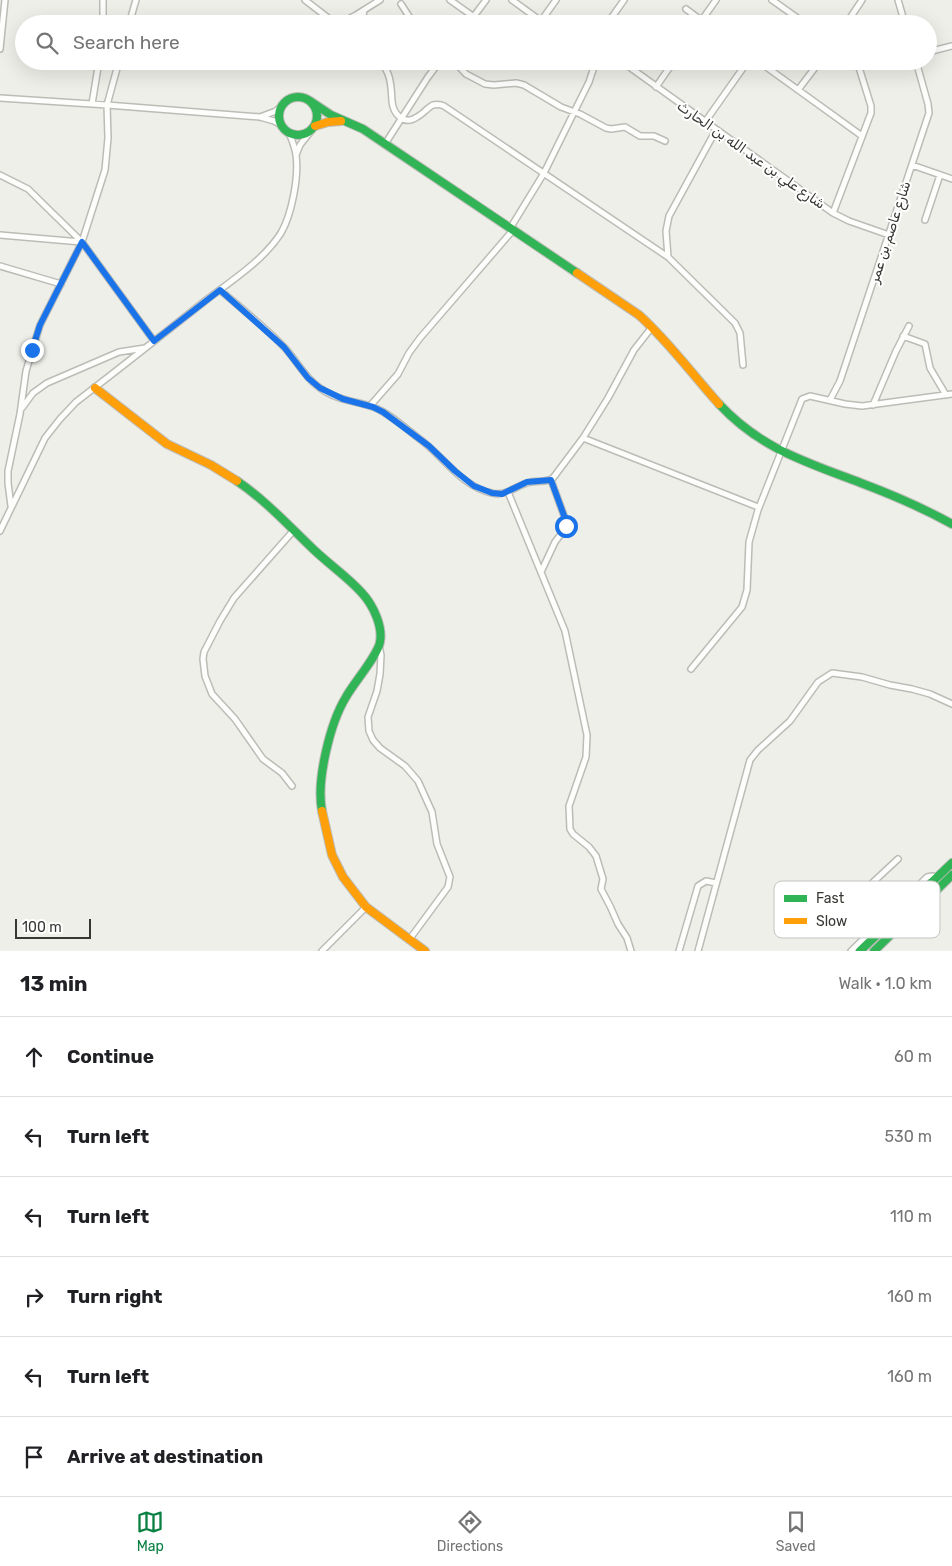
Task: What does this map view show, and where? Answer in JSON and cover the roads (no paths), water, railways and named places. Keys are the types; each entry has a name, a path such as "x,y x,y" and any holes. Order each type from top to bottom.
{"main road":[{"path":"343,120 328,122 300,136 289,133 281,125 280,112 284,104 299,97 310,101 325,112 343,120 363,129 513,228 639,315 684,362 714,398 759,439 780,452 803,462 897,496 952,524"},
{"path":"310,101 318,113 318,120 313,129"},
{"path":"95,388 167,444 234,478 269,506 362,593 368,601 379,624 381,636 379,646 340,708 332,731 320,792 320,805 334,862 343,877 366,907 425,951"},
{"path":"934,881 952,863"},
{"path":"940,888 952,876"},
{"path":"860,951 874,938"},
{"path":"874,951 888,938"}],"street":[{"path":"0,49 5,0"},
{"path":"103,0 103,15"},
{"path":"132,15 136,0"},
{"path":"305,0 325,15"},
{"path":"356,15 380,0"},
{"path":"450,0 471,15"},
{"path":"475,15 486,0"},
{"path":"512,0 533,15"},
{"path":"547,15 556,0"},
{"path":"613,15 624,0"},
{"path":"707,15 716,0"},
{"path":"772,0 793,15"},
{"path":"852,15 862,0"},
{"path":"898,0 902,15"},
{"path":"401,4 408,15"},
{"path":"686,9 693,15"},
{"path":"363,15 364,11"},
{"path":"937,50 952,46"},
{"path":"92,104 98,70"},
{"path":"11,506 8,471 20,414 23,386 34,341 43,318 82,242 105,170 108,138 107,105 117,70"},
{"path":"386,70 389,75 393,106 396,114 401,119 414,119 429,107 441,104 668,257 735,323 740,333 743,365"},
{"path":"385,144 433,70"},
{"path":"462,70 485,84 516,83 524,85 561,107 574,111 608,128 625,127 640,136 654,136 665,141"},
{"path":"370,406 398,374 420,338 513,228 544,172 594,70"},
{"name":"شارع علي بن عبد الله بن الحارث","path":"633,70 833,213 848,222 889,235"},
{"path":"656,87 668,70"},
{"path":"705,122 742,70"},
{"path":"770,70 862,136"},
{"path":"798,90 813,70"},
{"path":"833,213 871,113 871,106 860,70"},
{"name":"شارع عاصم بن عمر","path":"830,400 840,381 929,113 919,70"},
{"path":"0,98 260,117 281,125"},
{"path":"260,117 284,104"},
{"path":"296,156 304,140 313,129"},
{"path":"668,257 666,231 669,216 716,130"},
{"path":"0,530 45,438 76,402 265,253 282,231 294,191 296,156 289,133"},
{"path":"912,165 952,179"},
{"path":"0,175 28,189 82,242 154,341"},
{"path":"925,220 940,175"},
{"path":"0,235 82,242"},
{"path":"0,266 61,284"},
{"path":"220,290 284,347 308,378 320,388 343,399 370,406 383,412 435,450 455,471 474,486 492,493 502,494 527,482 551,480 583,438 608,398 634,350 652,327"},
{"path":"873,405 909,326"},
{"path":"691,669 742,607 745,599 749,542 758,507 802,400 810,396 850,406 873,405 949,395 930,368 926,344 903,336"},
{"path":"20,414 28,398 47,383 112,354 146,348"},
{"path":"583,438 758,507"},
{"path":"541,572 554,542 566,526 566,521 551,480"},
{"path":"508,492 565,631 587,735 586,757 570,803 570,828 573,834 589,847 596,856 603,879 601,890 627,938 631,951"},
{"path":"292,786 282,773 263,759 235,719 212,694 205,676 203,659 204,652 234,598 294,530"},
{"path":"379,646 381,655 380,674 377,691 368,717 369,731 373,740 380,748 406,766 418,781 432,812 437,844 450,877 448,888 409,940"},
{"path":"698,951 752,756 790,721 823,678 832,673 862,677 930,694 952,704"},
{"path":"874,881 898,859"},
{"path":"923,881 927,877 938,877"},
{"path":"679,951 698,886 706,881 716,883"},
{"path":"322,951 366,907"},
{"path":"851,951 865,938"}]}
